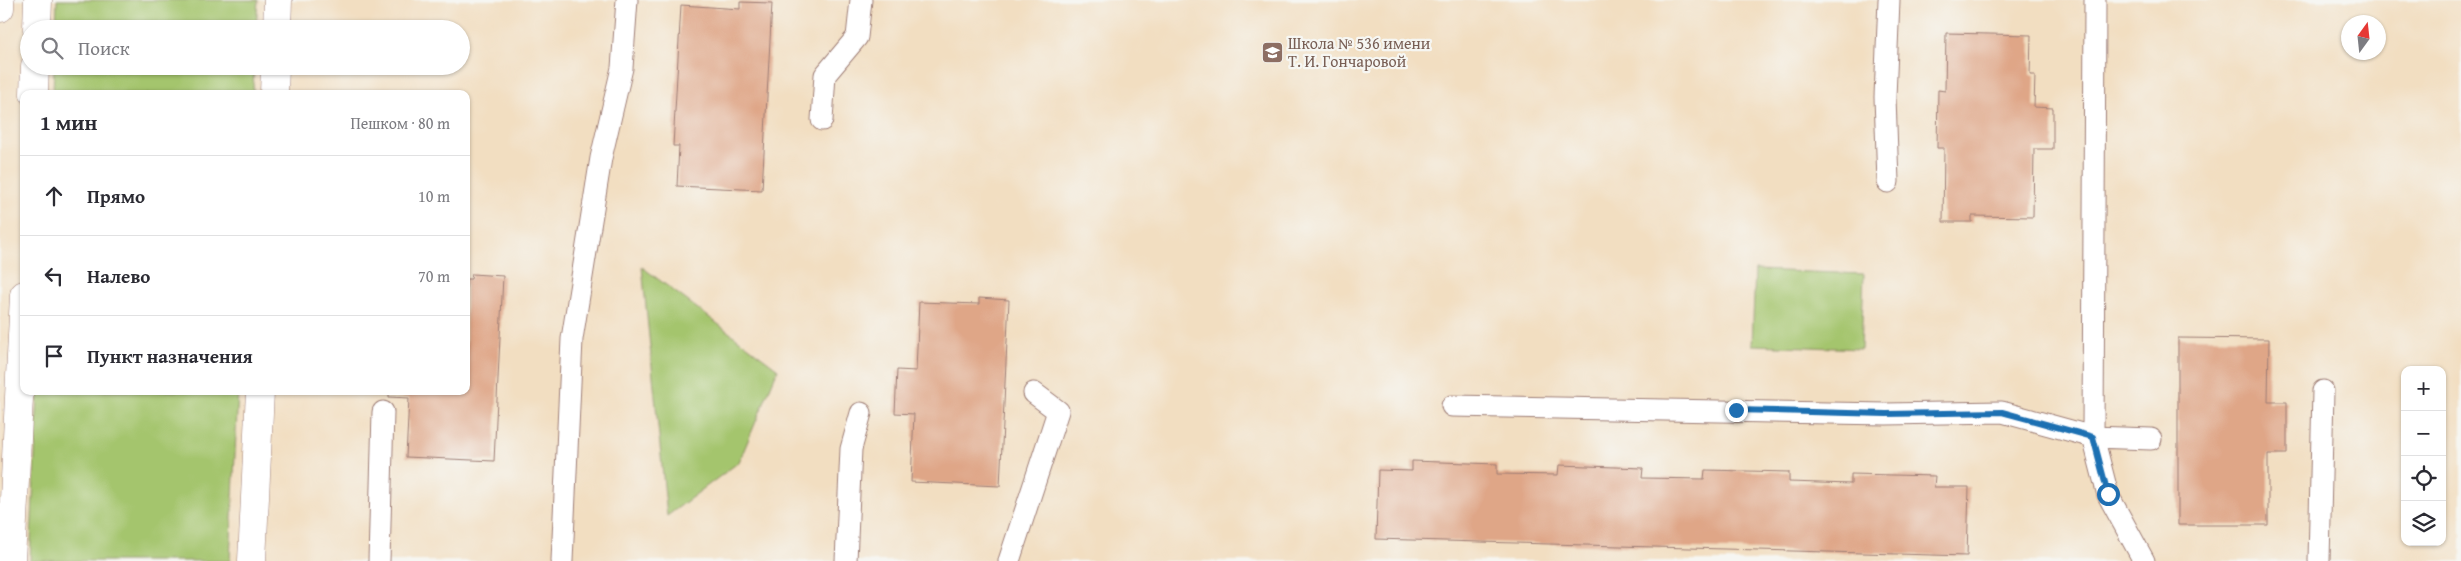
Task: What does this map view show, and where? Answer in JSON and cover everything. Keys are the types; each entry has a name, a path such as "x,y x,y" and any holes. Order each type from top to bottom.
{"street":[{"path":"0,0 0,8"},
{"path":"37,20 38,0"},
{"path":"277,20 278,0"},
{"path":"34,90 35,75"},
{"path":"274,90 275,75"},
{"path":"11,561 20,377"},
{"path":"252,561 260,395"}],"lane":[{"path":"562,561 572,339 601,158 622,68 627,0"},
{"path":"822,120 825,75 857,37 861,0"},
{"path":"1888,182 1885,97 1889,0"},
{"path":"2095,0 2093,437 2108,494 2144,561"},
{"path":"2318,561 2323,391"},
{"path":"1009,561 1058,411 1034,393"},
{"path":"1452,406 1876,414 2002,412 2093,437 2151,439"},
{"path":"379,561 383,412"},
{"path":"846,561 851,449 861,413"}],"green space":[{"path":"57,0 258,0 257,20 56,20"},
{"path":"54,75 254,75 253,90 53,90"},
{"path":"642,267 778,369 739,462 667,516"},
{"path":"1755,270 1864,274 1861,349 1752,345"},
{"path":"38,395 238,395 230,561 30,561"}],"building":[{"path":"740,2 772,3 762,190 677,186 679,146 673,146 681,5 740,9"},
{"path":"1946,33 2031,35 2030,75 2035,75 2034,107 2053,108 2053,149 2034,149 2033,217 1972,216 1972,222 1943,222 1944,148 1937,148 1938,90 1945,91"},
{"path":"472,274 503,276 494,461 406,457 409,398 389,397 389,395 470,395"},
{"path":"979,298 1009,300 1000,486 911,482 914,414 895,413 897,370 916,371 919,302 979,304"},
{"path":"2178,338 2269,339 2268,402 2287,402 2287,454 2268,454 2268,525 2178,525"},
{"path":"1412,461 1497,464 1497,474 1558,475 1559,465 1643,468 1642,478 1704,479 1705,470 1789,472 1789,482 1851,484 1851,474 1935,476 1934,487 1969,487 1967,556 1376,539 1378,470 1412,471"}],"place":[{"name":"Школа № 536 имени Т. И. Гончаровой","path":"1272,52"}],"route":[{"path":"1736,410 1886,414 2002,412 2093,437 2108,494"}]}
